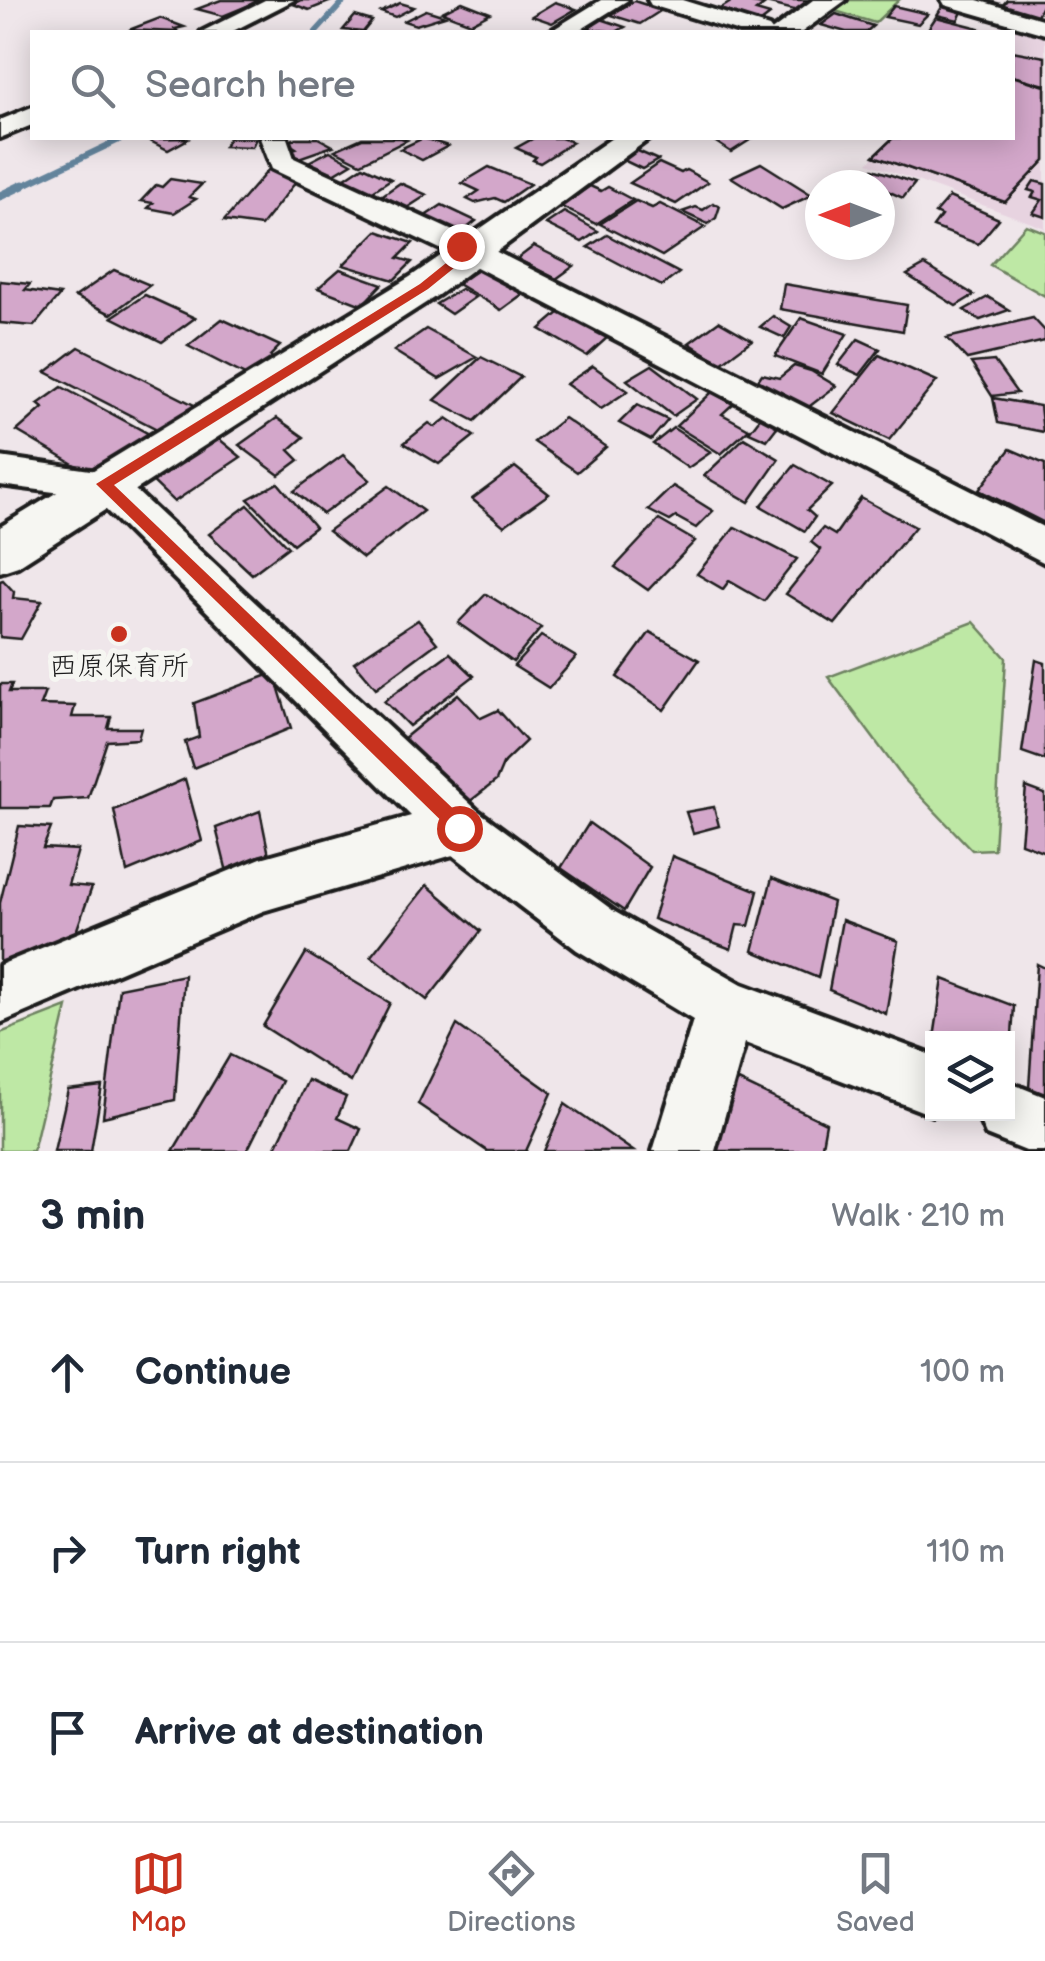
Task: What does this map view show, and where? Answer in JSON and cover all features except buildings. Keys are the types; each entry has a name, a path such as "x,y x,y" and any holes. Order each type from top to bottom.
{"street":[{"path":"217,30 284,0"},
{"path":"564,30 616,0"},
{"path":"659,0 755,30"},
{"path":"787,30 832,0"},
{"path":"953,0 1045,27"},
{"path":"674,30 700,13"},
{"path":"0,130 30,116"},
{"path":"275,140 282,162 470,251 1045,547"},
{"path":"0,552 424,286 630,140"},
{"path":"0,471 104,484 459,828 596,931 726,1006 925,1082"},
{"path":"0,994 261,885 459,828"},
{"path":"684,1151 726,1006"},
{"path":"1015,1116 1045,1128"}],"shaded area":[{"path":"1003,22 1045,34 1045,228 868,163 889,140 1015,140 1015,30 995,30"}],"green space":[{"path":"845,0 899,0 875,23 832,10"},
{"path":"1026,225 1045,232 1045,296 990,265"},
{"path":"974,622 1006,658 994,849 972,850 903,778 828,677"},
{"path":"67,1007 33,1151 0,1151 0,1033"}],"waterway":[{"path":"318,30 345,0"},
{"path":"18,188 119,140"},
{"path":"0,196 23,185"}],"place":[{"name":"西原保育所","path":"119,634"}],"route":[{"path":"459,828 104,484 424,286 470,251 461,246"}]}
